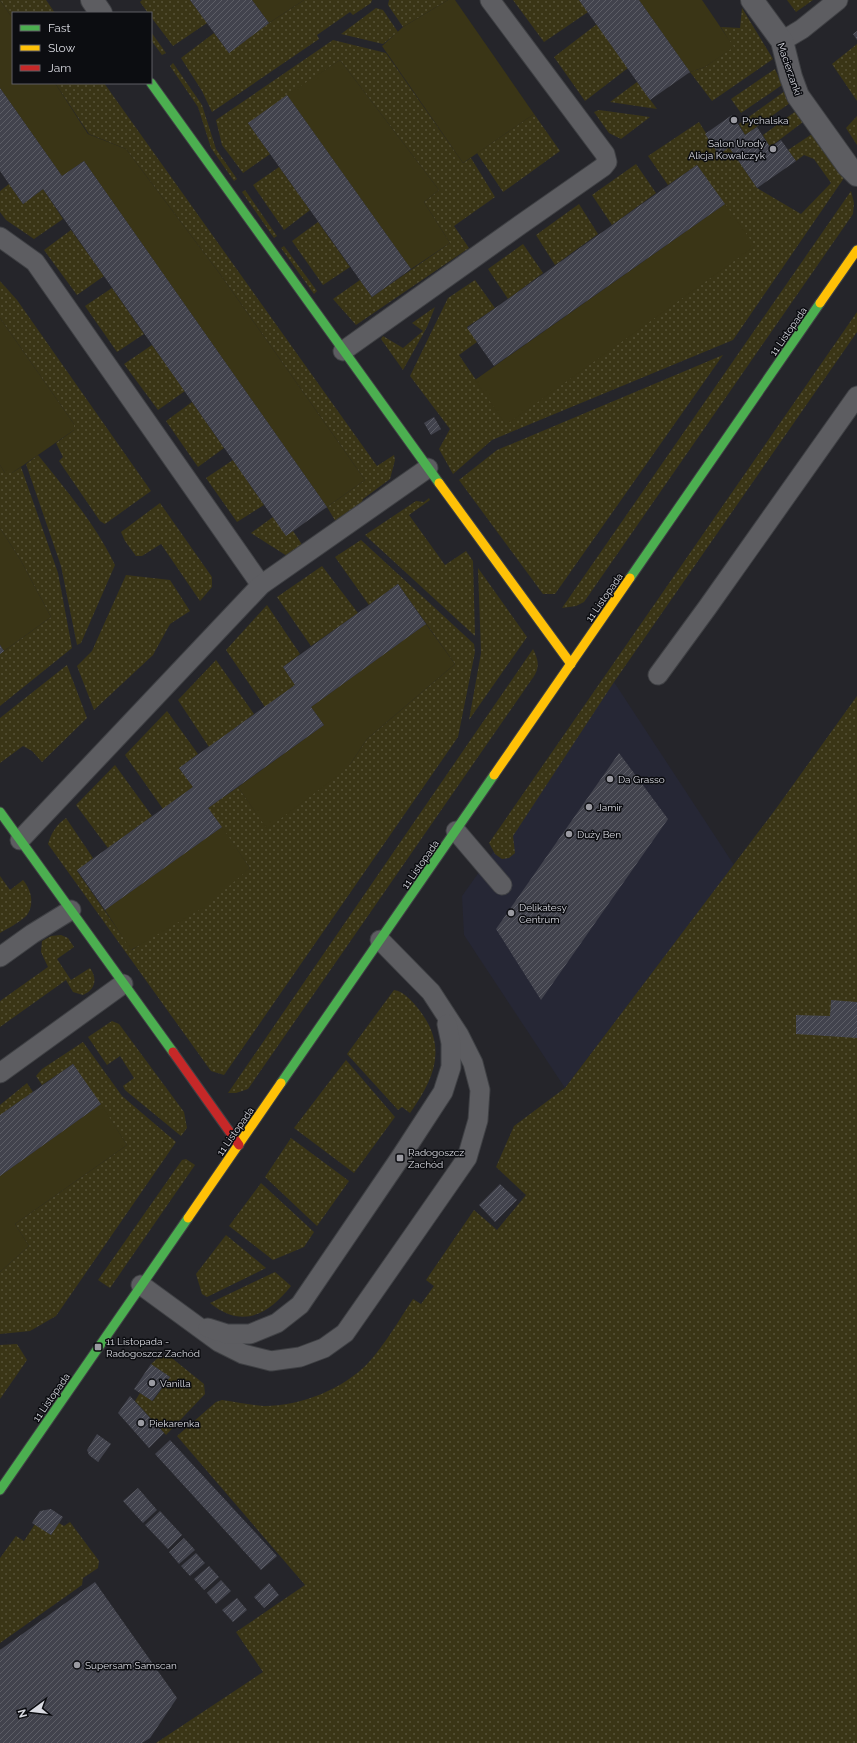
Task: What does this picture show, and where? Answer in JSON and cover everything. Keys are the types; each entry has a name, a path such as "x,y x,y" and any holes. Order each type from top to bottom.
{"street":[{"path":"92,0 100,12"},
{"name":"Macierzanki","path":"752,0 782,41 791,77 798,96 848,166 857,176"},
{"path":"152,84 343,351 571,664"},
{"name":"11 Listopada","path":"0,1490 857,252"},
{"path":"0,812 239,1145"}],"lane":[{"path":"343,351 603,167 607,162 605,154 490,0"},
{"path":"782,41 802,29 838,0"},
{"path":"0,237 35,262 261,585"},
{"path":"658,675 857,396"},
{"path":"20,840 261,585 428,468"},
{"path":"456,831 502,884"},
{"path":"0,957 32,934 71,910"},
{"path":"141,1286 219,1342 243,1354 271,1361 300,1357 324,1348 345,1333 467,1158 478,1120 480,1090 473,1063 459,1035 431,992 380,940"},
{"path":"0,1073 123,984"},
{"path":"197,1325 226,1334 250,1334 277,1323 300,1305 443,1092 451,1067 451,1043 444,1012"}],"shaded area":[{"path":"0,0 46,0 54,12 12,12 12,18"},
{"path":"0,0 12,18 12,84 56,84 88,134 126,149 220,274 365,480 327,507 84,161 62,176 0,88"},
{"path":"142,0 190,0 207,23 173,46 152,18 152,12 147,12 140,2"},
{"path":"252,0 304,0 269,23"},
{"path":"304,0 372,0 371,3 353,15 350,12 317,35 319,39 212,112 202,91 181,58 214,33 229,53 269,23"},
{"path":"389,0 448,0 403,27 388,5"},
{"path":"448,0 455,0 534,114 463,163 382,46 403,27"},
{"path":"513,0 579,0 588,12 544,42"},
{"path":"639,0 702,0 734,47 705,67 690,72"},
{"path":"787,0 813,0 796,12"},
{"path":"376,8 383,10 398,32 383,44 341,34"},
{"path":"742,8 773,59 712,101 690,72 705,67 733,47 721,27 740,28"},
{"path":"597,24 628,68 585,101 554,57"},
{"path":"152,33 166,53 162,55 152,41"},
{"path":"333,40 386,53 463,163 471,158 495,197 454,226 469,248 356,325 333,299 360,280 372,297 450,243 424,202 439,190 340,60 248,123 270,154 243,173 222,145 216,120"},
{"path":"857,44 857,101 832,64"},
{"path":"340,60 439,190 424,202 450,243 411,269 287,95"},
{"path":"173,63 202,105 216,149 237,179 234,181 211,148 198,107 170,66"},
{"path":"775,69 782,85 741,113 731,99"},
{"path":"637,82 657,109 610,102"},
{"path":"56,84 105,84 377,466 394,455 395,460 390,479 363,499 360,507 336,522 327,507 365,480 220,274 126,149 89,134"},
{"path":"785,91 790,103 745,135 739,124"},
{"path":"599,110 650,117 621,139 609,133 594,112"},
{"path":"796,111 803,122 770,147 763,135"},
{"path":"534,114 560,151 503,192 477,153"},
{"path":"857,116 857,145 846,128"},
{"path":"699,122 719,154 729,147 757,188 801,214 831,183 814,159 804,155 796,161 788,150 812,134 844,178 733,340 492,440 453,474 439,449 450,429 410,376 448,298 475,280 495,308 467,327 477,342 459,355 506,424 754,246 697,165 668,185 648,156"},
{"path":"636,164 656,193 612,225 592,195"},
{"path":"279,167 310,210 284,230 253,185"},
{"path":"9,184 23,204 43,189 63,219 34,239 6,220 0,212 0,191"},
{"path":"245,190 277,236 274,238 242,192"},
{"path":"851,191 854,203 853,214 584,602 576,606 562,608"},
{"path":"579,204 598,234 555,265 536,235"},
{"path":"725,204 755,246 506,425 475,380"},
{"path":"318,222 350,267 323,285 292,241"},
{"path":"71,230 104,276 77,295 44,250"},
{"path":"523,244 543,273 508,299 488,269"},
{"path":"284,246 317,291 314,294 281,248"},
{"path":"0,281 17,300 151,491 105,524 100,521 59,461 63,457 56,443 74,430 74,424 0,318"},
{"path":"112,288 144,334 117,352 85,306"},
{"path":"435,307 427,327 403,370 381,339 383,336 403,348 423,331 412,323"},
{"path":"857,312 857,332 614,682 513,836 515,853 509,858 502,859 495,854 489,843"},
{"path":"0,318 74,424 74,430 12,473 5,473 0,465"},
{"path":"152,345 185,391 158,410 124,364"},
{"path":"723,355 555,594 543,594 459,480 497,450"},
{"path":"192,402 224,448 198,467 166,421"},
{"path":"38,455 90,522 115,565 81,643 77,645 61,566 26,464"},
{"path":"233,460 264,505 237,522 206,478"},
{"path":"0,465 5,473 12,473 21,467 58,573 72,648 0,706 0,654 51,617 20,559 0,528"},
{"path":"429,498 430,500 409,515 445,565 466,551 473,561 475,636 365,535 416,501 424,502"},
{"path":"160,503 212,577 212,587 200,601 161,544 142,556 136,556 125,541 121,532"},
{"path":"273,517 293,531 303,546 287,556 251,533"},
{"path":"0,528 20,559 51,617 4,651 0,645"},
{"path":"361,540 474,644 475,652 458,737 224,1075 211,1071 48,844 55,829 66,818 93,858 77,871 132,950 250,868 208,808 238,787 267,828 351,763 367,739 455,664 398,584 369,605 335,557"},
{"path":"322,566 358,613 311,646 277,597"},
{"path":"478,568 527,637 469,720 481,653"},
{"path":"126,575 170,580 190,611 170,624 153,655 94,710 77,666 92,651"},
{"path":"267,605 300,654 283,667 295,685 265,707 226,650"},
{"path":"426,624 455,664 367,739 351,763 341,773 267,829 238,787 324,725 311,707"},
{"path":"533,649 538,662 538,667 531,681 248,1089 236,1093 228,1093"},
{"path":"216,660 254,714 209,747 178,700"},
{"path":"67,665 87,718 42,762 32,751 23,746 0,763 0,718"},
{"path":"614,682 734,865 565,1088 464,935 462,896"},
{"path":"857,696 857,1743 156,1743 263,1672 236,1632 305,1585 177,1436 216,1402 222,1400 259,1406 278,1405 307,1399 335,1388 359,1372 369,1362 387,1339 413,1299 421,1304 434,1286 426,1280 474,1210 497,1230 526,1195 496,1167 514,1126 565,1088 775,810"},
{"path":"167,711 198,754 179,768 193,787 163,809 125,755"},
{"path":"115,765 152,816 108,848 76,805"},
{"path":"222,827 250,868 206,906 131,950 105,910"},
{"path":"0,876 10,890 23,880 30,892 31,906 25,917 0,933"},
{"path":"61,935 68,938 74,947 57,959 71,980 90,968 94,976 93,987 83,995 73,992 66,980 0,1027 0,1001 48,967 41,952 42,941 51,936"},
{"path":"394,990 405,995 412,1001 429,1025 434,1038 435,1051 431,1076 426,1088 410,1113 402,1107 398,1110 347,1054"},
{"path":"112,1021 119,1024 184,1112 187,1128 181,1136 125,1090 123,1086 134,1078 120,1056 107,1065 88,1037"},
{"path":"83,1042 122,1096 176,1142 56,1316 30,1331 0,1334 0,1272 29,1246 15,1224 127,1145 73,1064 42,1085 36,1076 42,1069"},
{"path":"346,1060 395,1117 354,1173 294,1128"},
{"path":"27,1083 33,1092 0,1115 0,1105"},
{"path":"101,1104 127,1145 15,1224 29,1246 0,1272 0,1176"},
{"path":"291,1138 349,1181 317,1226 265,1177"},
{"path":"186,1159 195,1165 110,1288 98,1280 182,1160"},
{"path":"261,1183 314,1232 304,1247 273,1260 229,1226"},
{"path":"226,1235 266,1268 207,1297 202,1294 196,1274"},
{"path":"275,1272 291,1286 273,1305 264,1311 244,1317 222,1311 210,1303"},
{"path":"17,1344 27,1360 0,1399 0,1345"},
{"path":"168,1355 204,1384 205,1394 166,1435 135,1401 140,1393 153,1401 170,1377 151,1364 159,1357"},
{"path":"70,1522 99,1561 98,1568 83,1578 82,1585 0,1643 0,1558 16,1536 24,1541 35,1524 51,1535 59,1523 64,1526"}],"building":[{"path":"190,0 252,0 269,23 229,53"},
{"path":"579,0 639,0 690,72 650,100"},
{"path":"857,31 857,40 853,34"},
{"path":"0,88 62,176 84,161 327,507 286,536 43,189 23,204 0,171"},
{"path":"287,95 411,269 372,297 248,123"},
{"path":"732,115 745,135 757,127 770,147 781,140 796,161 757,188 729,147 719,155 705,134"},
{"path":"697,165 725,204 494,366 467,328"},
{"path":"434,417 441,429 431,435 424,423"},
{"path":"398,584 426,624 311,707 324,725 208,808 222,827 105,910 77,870 193,787 179,768 295,685 283,667"},
{"path":"0,645 4,651 0,654"},
{"path":"619,753 668,819 541,1000 496,929"},
{"path":"831,1000 857,1002 857,1038 796,1034 796,1015 830,1016"},
{"path":"73,1064 101,1104 0,1176 0,1115"},
{"path":"500,1184 517,1200 495,1222 479,1205"},
{"name":"Vanilla","path":"151,1364 170,1377 152,1401 134,1389"},
{"name":"Piekarenka","path":"130,1396 164,1433 149,1448 118,1413"},
{"path":"97,1434 111,1444 98,1462 89,1455 87,1450"},
{"path":"170,1440 277,1556 261,1570 155,1454"},
{"path":"138,1488 157,1510 143,1523 123,1501"},
{"path":"51,1509 63,1517 51,1535 32,1523 40,1511"},
{"path":"160,1511 182,1535 168,1549 145,1525"},
{"path":"184,1538 195,1550 179,1564 169,1552"},
{"path":"196,1553 205,1563 190,1576 181,1566"},
{"path":"209,1566 219,1577 204,1590 194,1579"},
{"path":"221,1580 231,1591 216,1604 207,1593"},
{"name":"Supersam Samscan","path":"95,1582 177,1698 150,1738 142,1743 0,1743 0,1650"},
{"path":"269,1583 279,1595 264,1608 254,1597"},
{"path":"237,1598 247,1610 233,1622 222,1610"}],"traffic: fast":[{"path":"152,84 439,483"},
{"path":"630,578 820,303"},
{"path":"281,1083 494,775"},
{"path":"0,812 173,1052"},
{"path":"0,1490 188,1218"}],"traffic: slow":[{"path":"820,303 857,250"},
{"path":"439,483 571,664"},
{"path":"494,775 630,578"},
{"path":"188,1218 281,1083"}],"traffic: jam":[{"path":"173,1052 239,1145"}],"place":[{"name":"Pychalska","path":"734,120"},
{"name":"Salon Urody Alicja Kowalczyk","path":"773,149"},
{"name":"Da Grasso","path":"610,779"},
{"name":"Jamir","path":"589,807"},
{"name":"Duży Ben","path":"569,834"},
{"name":"Delikatesy Centrum","path":"511,913"},
{"name":"Radogoszcz Zachód","path":"400,1158"},
{"name":"11 Listopada - Radogoszcz Zachód","path":"98,1347"},
{"name":"Vanilla","path":"152,1383"},
{"name":"Piekarenka","path":"141,1423"},
{"name":"Supersam Samscan","path":"77,1665"}]}
